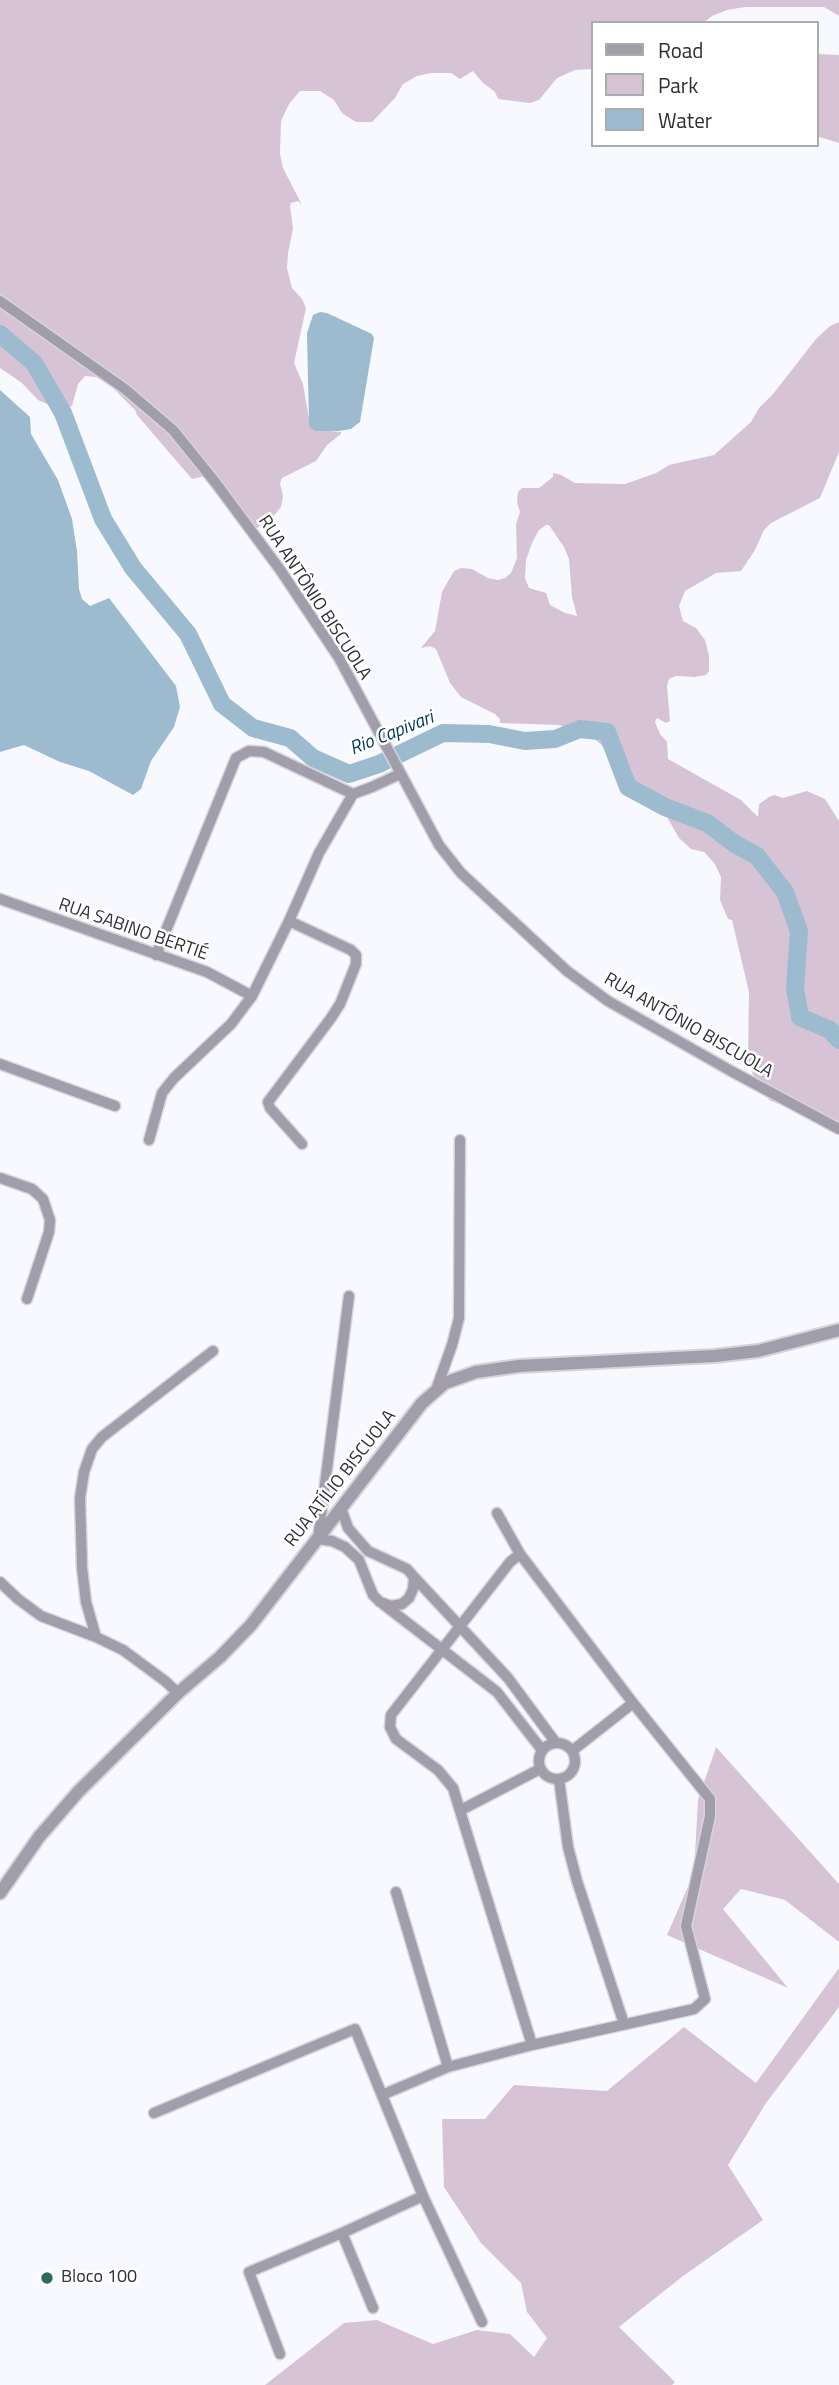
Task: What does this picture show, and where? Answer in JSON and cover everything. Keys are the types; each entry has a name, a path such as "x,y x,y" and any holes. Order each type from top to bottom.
{"street":[{"name":"RUA ANTÔNIO BISCUOLA","path":"0,301 125,389 173,430 215,482 281,571 339,658 439,845 461,873 567,971 608,1001 731,1072 839,1129"},
{"path":"156,955 236,758 249,751 264,751 353,794"},
{"path":"149,1140 162,1093 173,1078 231,1024 252,996 319,853 353,794 372,788 398,770"},
{"name":"RUA SABINO BERTIÉ","path":"0,900 207,972 252,996"},
{"path":"289,921 351,950 356,955 356,964 340,1004 268,1104 302,1144"},
{"path":"0,1064 115,1106"},
{"path":"436,1390 459,1318 460,1140"},
{"path":"0,1178 32,1189 43,1199 50,1220 49,1232 26,1299"},
{"path":"349,1296 318,1539 345,1547 359,1560 373,1595 498,1692 542,1750"},
{"name":"RUA ATÍLIO BISCUOLA","path":"0,1893 57,1815 101,1767 251,1625 422,1403 436,1390 456,1378 476,1372 519,1366 714,1356 758,1351 839,1330"},
{"path":"96,1637 86,1602 82,1568 80,1498 84,1472 92,1449 102,1437 213,1351"},
{"path":"341,1508 348,1528 368,1551 407,1569 508,1678 556,1742 572,1751 576,1762 574,1769 559,1779 548,1777 540,1769 538,1759 542,1750 556,1742"},
{"path":"382,2095 448,2067 694,2009 705,1998 686,1926 710,1816 710,1799 520,1554 497,1513"},
{"path":"520,1554 510,1562 391,1715 390,1727 396,1739 438,1770 453,1788 533,2045"},
{"path":"380,1602 391,1606 402,1604 414,1589 414,1577"},
{"path":"0,1582 41,1616 123,1650 178,1693"},
{"path":"572,1751 633,1703"},
{"path":"461,1810 540,1769"},
{"path":"559,1779 568,1847 577,1881 624,2024"},
{"path":"396,1892 448,2067"},
{"path":"154,2113 355,2028 423,2196 482,2322"},
{"path":"280,2354 249,2272 423,2196"},
{"path":"342,2233 373,2308"}],"green space":[{"path":"0,0 839,0 839,16 824,7 745,7 727,10 706,21 590,21 590,69 575,70 557,78 539,100 530,103 498,99 495,92 473,71 460,79 451,73 417,76 403,84 395,98 372,122 356,122 342,113 334,100 320,91 300,91 289,104 281,121 280,154 283,168 302,205 298,201 290,206 293,229 287,268 292,288 306,308 294,363 303,384 309,419 329,431 341,434 327,445 316,461 282,478 281,507 273,517 257,528 251,528 209,475 192,479 135,410 112,387 96,377 85,376 78,384 72,406 61,410 38,400 22,383 0,368"},
{"path":"818,54 839,55 839,143 818,137"},
{"path":"839,322 839,452 820,498 771,523 764,530 741,571 716,573 685,591 679,606 683,621 696,628 705,640 709,671 706,675 676,676 669,679 667,686 670,721 666,723 657,718 655,722 667,742 668,759 741,800 758,817 759,804 769,797 774,795 783,798 807,791 825,799 839,821 839,1129 769,1100 764,1086 753,1075 748,1061 749,992 732,920 728,919 720,900 721,877 715,864 704,852 691,849 679,838 659,803 638,790 628,762 614,756 589,734 559,725 500,723 495,714 461,697 450,683 436,649 430,646 421,648 435,631 442,592 454,571 461,568 472,569 498,580 511,573 517,558 516,524 520,512 517,502 518,492 522,488 539,488 553,477 553,473 575,483 625,484 656,473 669,465 714,455 751,422 759,408 830,326","holes":["549,525 569,559 572,597 577,616 550,605 546,593 529,588 525,578 526,560 532,543 539,530"]},
{"path":"716,1747 839,1884 839,1942 785,1900 741,1889 723,1909 788,1988 667,1935 694,1873 698,1800"},
{"path":"839,1968 839,2007 766,2103 728,2165 763,2220 683,2276 619,2327 675,2382 672,2385 265,2385 344,2323 377,2320 433,2344 477,2330 510,2334 534,2357 547,2338 527,2312 521,2283 481,2243 444,2187 442,2119 485,2119 514,2085 607,2091 684,2027 756,2083"}],"water":[{"path":"320,312 372,334 374,338 360,422 351,429 316,431 310,428 307,333 313,315"},
{"path":"0,390 30,417 31,434 58,480 72,519 82,599 90,606 109,598 176,686 180,707 174,727 151,761 141,789 133,795 89,771 60,762 24,745 0,752"}],"waterway":[{"name":"Rio Capivari","path":"0,334 34,363 63,413 103,519 133,568 188,634 222,704 253,728 290,738 313,758 349,774 379,764 443,733 489,734 525,741 555,739 580,729 607,732 628,787 665,807 707,823 735,844 757,856 785,892 799,931 795,988 800,1017 830,1030 839,1040"}],"place":[{"name":"Bloco 100","path":"47,2278"}]}
